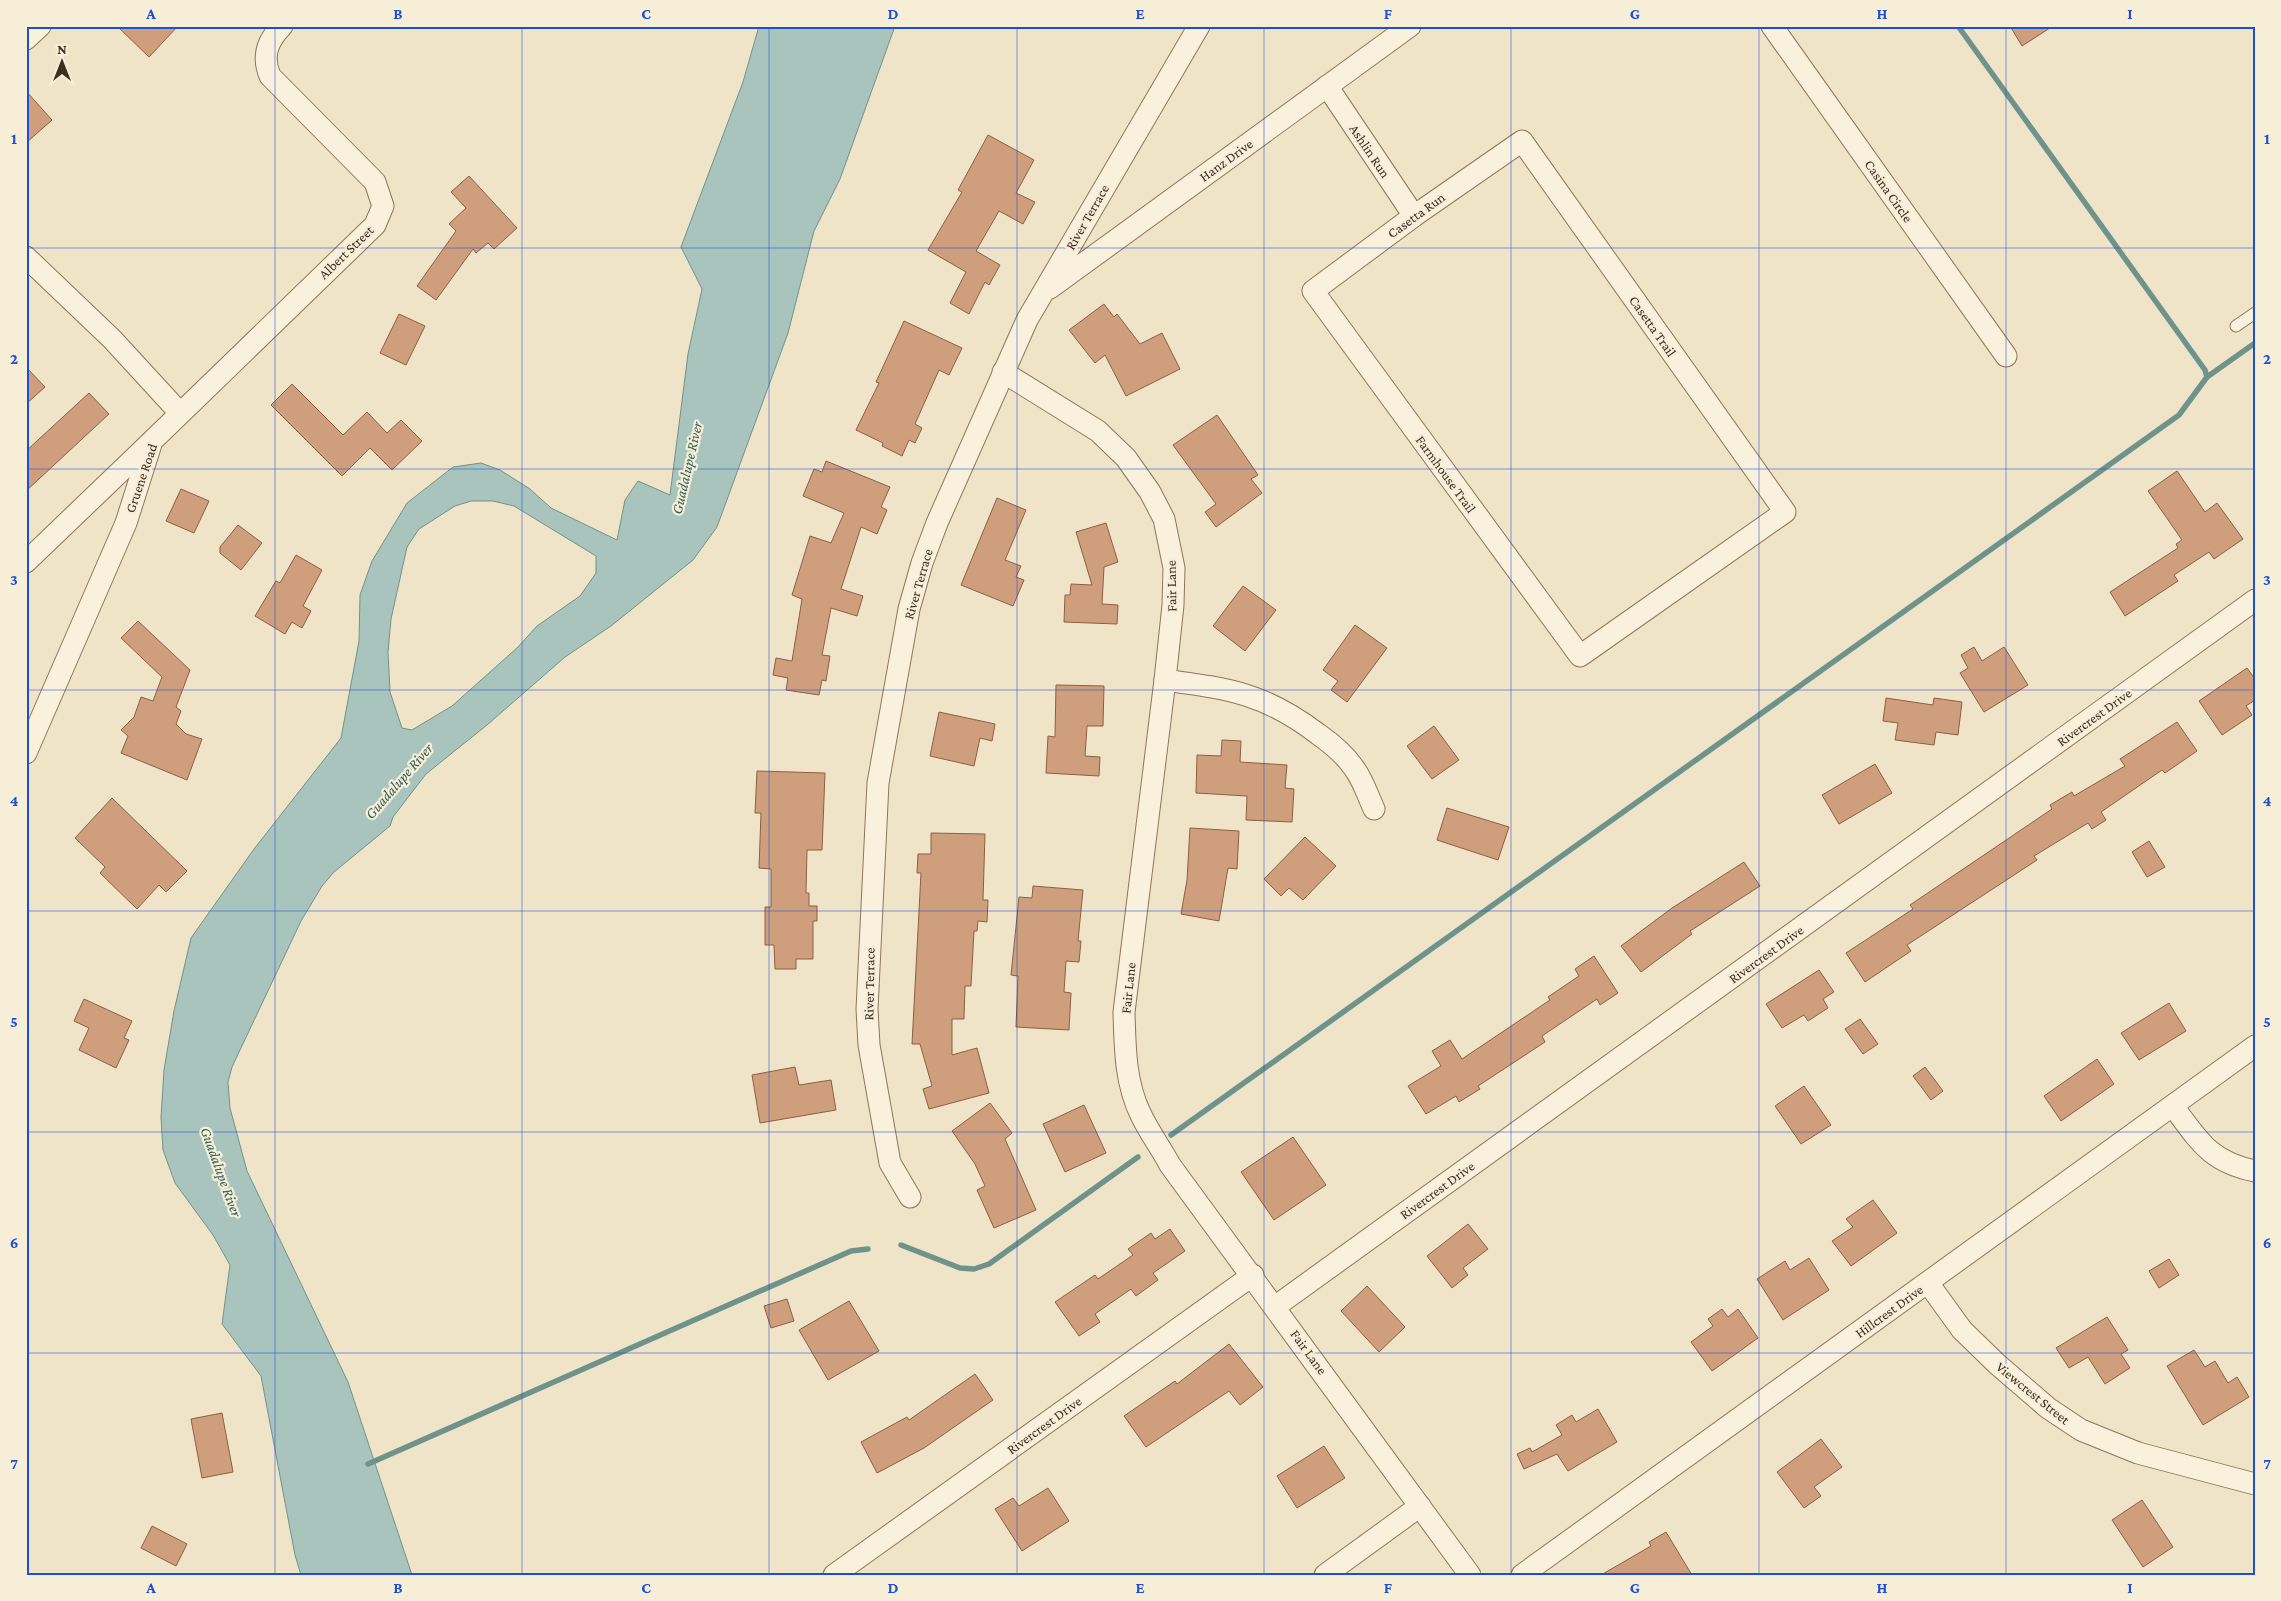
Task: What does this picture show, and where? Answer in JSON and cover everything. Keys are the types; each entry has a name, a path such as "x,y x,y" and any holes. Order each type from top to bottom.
{"street":[{"path":"26,39 40,26"},
{"name":"Albert Street","path":"180,412 375,225 381,215 383,206 375,182 270,76 266,65 266,48 282,26"},
{"name":"River Terrace","path":"910,1197 890,1163 870,1046 867,1009 878,783 909,609 922,563 1027,320 1199,26"},
{"name":"Hanz Drive","path":"1042,293 1410,26"},
{"name":"Casina Circle","path":"1772,26 2006,356"},
{"name":"Ashlin Run","path":"1327,86 1414,216"},
{"name":"Casetta Run","path":"1313,291 1414,216 1522,140"},
{"name":"Casetta Trail","path":"1522,140 1785,512 1580,656"},
{"path":"26,257 112,339 180,412"},
{"name":"Farmhouse Trail","path":"1313,291 1580,656"},
{"name":"Fair Lane","path":"1003,372 1098,430 1126,458 1150,492 1164,519 1174,568 1174,604 1124,1012 1125,1054 1129,1080 1140,1114 1170,1165 1276,1306 1470,1575"},
{"name":"Gruene Road","path":"26,753 126,523 152,441 180,412"},
{"path":"26,562 152,441"},
{"name":"Rivercrest Drive","path":"1276,1306 2255,600"},
{"path":"1165,680 1228,689 1260,698 1281,708 1331,744 1354,768 1374,809"},
{"name":"Hillcrest Drive","path":"1522,1575 2255,1046"},
{"path":"2173,1106 2196,1138 2216,1158 2236,1168 2255,1172"},
{"name":"Rivercrest Drive","path":"834,1575 1253,1275"},
{"name":"Viewcrest Street","path":"1928,1283 1962,1330 1997,1364 2048,1408 2081,1430 2138,1453 2255,1484"},
{"path":"1325,1575 1420,1506"}],"lane":[{"path":"2236,326 2255,312"}],"water":[{"name":"Guadalupe River","path":"759,26 895,26 840,179 814,231 788,333 717,527 693,560 611,626 565,657 487,725 426,774 393,817 390,826 334,872 322,886 301,921 232,1067 228,1082 230,1108 247,1171 348,1382 412,1575 301,1575 295,1555 261,1376 222,1324 230,1265 213,1235 175,1183 163,1150 161,1117 164,1070 174,1011 191,938 254,849 341,738 359,641 360,595 372,561 407,503 453,467 481,463 500,470 530,489 551,508 617,540 625,500 638,481 670,495 688,354 702,289 681,247 743,82","holes":["471,501 493,501 514,506 596,556 596,573 580,596 537,626 518,647 452,706 412,730 402,728 390,692 388,652 391,619 407,547 419,529 455,506"]}],"building":[{"path":"117,26 178,26 149,57"},
{"path":"2010,26 2053,26 2022,46"},
{"path":"26,91 52,120 26,143"},
{"path":"988,135 1034,160 1016,193 1035,202 1023,224 999,211 976,251 1000,265 989,285 985,282 969,314 950,303 966,272 928,250 962,192 958,190"},
{"path":"469,176 517,228 494,249 488,243 476,253 473,249 436,300 417,286 456,231 449,224 466,208 451,192"},
{"path":"1104,304 1114,317 1117,314 1140,344 1162,333 1180,369 1126,396 1105,355 1095,363 1069,330"},
{"path":"399,314 425,326 406,365 380,353"},
{"path":"904,321 962,348 949,375 939,370 915,424 922,428 915,443 909,440 902,456 882,446 883,443 856,430 879,383 876,382"},
{"path":"26,367 45,387 26,404"},
{"path":"292,384 343,435 367,412 387,433 401,420 422,441 392,470 370,448 342,476 271,405"},
{"path":"89,393 109,414 26,491 26,451"},
{"path":"1217,415 1258,475 1251,479 1262,493 1216,527 1205,512 1216,504 1173,445"},
{"path":"826,461 890,487 881,507 887,510 877,534 861,527 841,589 863,596 857,616 831,608 822,655 830,656 826,681 822,680 819,695 786,690 788,678 773,675 776,658 792,661 802,599 792,595 810,536 831,543 844,513 803,496 814,469 822,472"},
{"path":"2177,471 2205,512 2217,503 2243,539 2214,559 2209,552 2174,575 2178,581 2125,616 2110,592 2178,548 2176,544 2182,540 2148,491"},
{"path":"181,489 209,501 194,533 166,521"},
{"path":"997,498 1026,510 1005,560 1021,566 1016,577 1024,580 1013,606 961,585"},
{"path":"1106,523 1118,562 1104,567 1102,604 1118,605 1117,624 1064,622 1065,595 1070,595 1071,584 1092,585 1076,532"},
{"path":"238,525 262,543 241,570 220,553 220,547"},
{"path":"296,555 322,570 303,606 311,611 302,628 292,622 285,634 255,616 276,581 280,583"},
{"path":"1243,586 1276,610 1245,651 1213,626"},
{"path":"138,621 190,670 176,707 181,711 176,724 186,734 202,739 187,780 121,753 128,736 121,730 134,717 141,697 153,701 162,677 121,638"},
{"path":"1355,625 1387,648 1347,702 1331,690 1338,681 1323,670"},
{"path":"1974,647 1982,661 2004,647 2028,685 1984,712 1960,673 1968,668 1961,655"},
{"path":"2247,668 2255,679 2255,700 2246,706 2252,715 2222,735 2199,701"},
{"path":"1056,685 1104,686 1103,726 1087,726 1085,756 1100,757 1099,776 1046,773 1048,736 1055,737"},
{"path":"1886,698 1933,705 1934,698 1962,702 1958,735 1936,732 1934,745 1895,740 1898,723 1883,721"},
{"path":"939,712 995,724 992,741 980,738 974,766 930,756"},
{"path":"2177,722 2197,751 2165,773 2162,770 2101,812 2106,820 2092,829 2088,823 2034,856 2037,860 1907,945 1911,951 1865,982 1846,953 1913,909 1910,905 2052,809 2050,805 2072,792 2074,796 2125,766 2120,759"},
{"path":"1434,726 1459,760 1432,779 1407,746"},
{"path":"1222,740 1241,741 1240,762 1287,765 1285,788 1294,789 1292,822 1246,820 1247,796 1196,793 1197,755 1221,756"},
{"path":"1875,764 1892,793 1839,824 1822,795"},
{"path":"757,771 825,773 822,850 807,850 806,893 809,893 809,906 817,906 817,921 813,921 813,959 796,959 796,969 775,969 774,945 765,945 765,907 771,907 771,869 759,868 761,813 755,813"},
{"path":"112,798 187,871 166,892 159,885 137,909 100,873 105,867 75,838"},
{"path":"1447,808 1509,827 1498,860 1437,840"},
{"path":"1190,828 1239,831 1237,869 1228,868 1219,921 1181,914 1187,880"},
{"path":"931,833 985,834 983,900 988,900 987,922 978,921 977,931 974,931 971,986 965,986 964,1019 952,1019 952,1055 977,1048 989,1093 929,1109 923,1089 932,1086 920,1044 912,1044 921,873 917,873 918,854 931,854"},
{"path":"1305,837 1336,866 1303,900 1289,888 1281,896 1264,879"},
{"path":"2149,841 2165,867 2147,877 2132,852"},
{"path":"1744,862 1760,886 1690,931 1692,934 1641,972 1621,946 1672,908"},
{"path":"1033,886 1083,890 1078,941 1081,941 1079,962 1066,961 1064,992 1071,993 1069,1030 1016,1027 1018,976 1011,975 1019,897 1032,898"},
{"path":"1594,956 1618,993 1600,1005 1597,999 1542,1036 1545,1042 1478,1086 1480,1089 1459,1102 1456,1096 1426,1114 1408,1086 1441,1066 1432,1051 1450,1040 1462,1059 1550,1000 1548,997 1579,976 1575,969"},
{"path":"1819,970 1834,992 1823,999 1828,1008 1808,1021 1804,1015 1782,1028 1766,1004"},
{"path":"84,999 132,1021 124,1038 129,1040 116,1068 79,1050 89,1028 74,1021"},
{"path":"2169,1003 2186,1031 2139,1060 2121,1033"},
{"path":"1860,1019 1878,1044 1863,1054 1845,1029"},
{"path":"2097,1059 2114,1084 2061,1121 2044,1096"},
{"path":"795,1067 799,1085 831,1080 836,1110 760,1123 752,1075"},
{"path":"1925,1067 1943,1091 1931,1100 1913,1076"},
{"path":"1804,1086 1831,1125 1801,1144 1775,1106"},
{"path":"990,1103 1012,1133 1005,1139 1036,1210 994,1228 977,1190 985,1186 975,1164 952,1131"},
{"path":"1084,1105 1106,1153 1065,1172 1043,1124"},
{"path":"1293,1137 1326,1185 1274,1220 1241,1172"},
{"path":"1873,1200 1897,1233 1851,1266 1832,1241 1853,1227 1846,1219"},
{"path":"1468,1224 1488,1249 1463,1268 1468,1275 1452,1288 1427,1256"},
{"path":"1170,1229 1185,1251 1153,1273 1158,1280 1136,1296 1131,1289 1095,1314 1100,1322 1079,1336 1055,1302 1095,1275 1098,1279 1133,1255 1128,1249 1151,1233 1155,1239"},
{"path":"1809,1258 1829,1290 1783,1320 1757,1279 1785,1261 1790,1270"},
{"path":"2169,1259 2179,1275 2159,1288 2149,1271"},
{"path":"1367,1286 1405,1327 1379,1352 1341,1311"},
{"path":"787,1299 794,1321 771,1328 764,1306"},
{"path":"849,1301 879,1351 828,1380 799,1330"},
{"path":"1722,1309 1728,1317 1738,1309 1758,1338 1712,1371 1691,1342 1713,1326 1708,1319"},
{"path":"2107,1317 2128,1350 2121,1354 2130,1368 2105,1384 2088,1357 2069,1368 2056,1348"},
{"path":"1229,1344 1263,1387 1240,1405 1229,1391 1146,1447 1124,1416 1175,1381 1177,1384"},
{"path":"2194,1350 2205,1367 2215,1361 2228,1383 2237,1377 2249,1397 2203,1425 2167,1366"},
{"path":"975,1374 993,1400 924,1448 877,1473 861,1442 907,1417 909,1420"},
{"path":"1598,1409 1617,1442 1568,1471 1557,1454 1524,1469 1517,1454 1530,1448 1532,1452 1562,1435 1556,1425 1572,1415 1576,1422"},
{"path":"222,1413 233,1472 202,1478 191,1419"},
{"path":"1821,1439 1842,1467 1814,1487 1821,1496 1804,1508 1777,1472"},
{"path":"1324,1446 1345,1478 1297,1508 1277,1476"},
{"path":"1048,1488 1069,1521 1022,1551 995,1509 1013,1498 1019,1506"},
{"path":"2142,1500 2173,1547 2143,1567 2112,1520"},
{"path":"152,1526 187,1544 176,1566 141,1548"},
{"path":"1666,1532 1692,1575 1601,1575 1651,1546 1649,1542"}],"waterway":[{"path":"1171,1135 2179,415 2207,377 2205,370 1958,26"},
{"path":"2207,377 2255,343"},
{"path":"901,1245 960,1268 974,1269 989,1264 1138,1157"},
{"path":"368,1464 851,1251 868,1249"}]}
